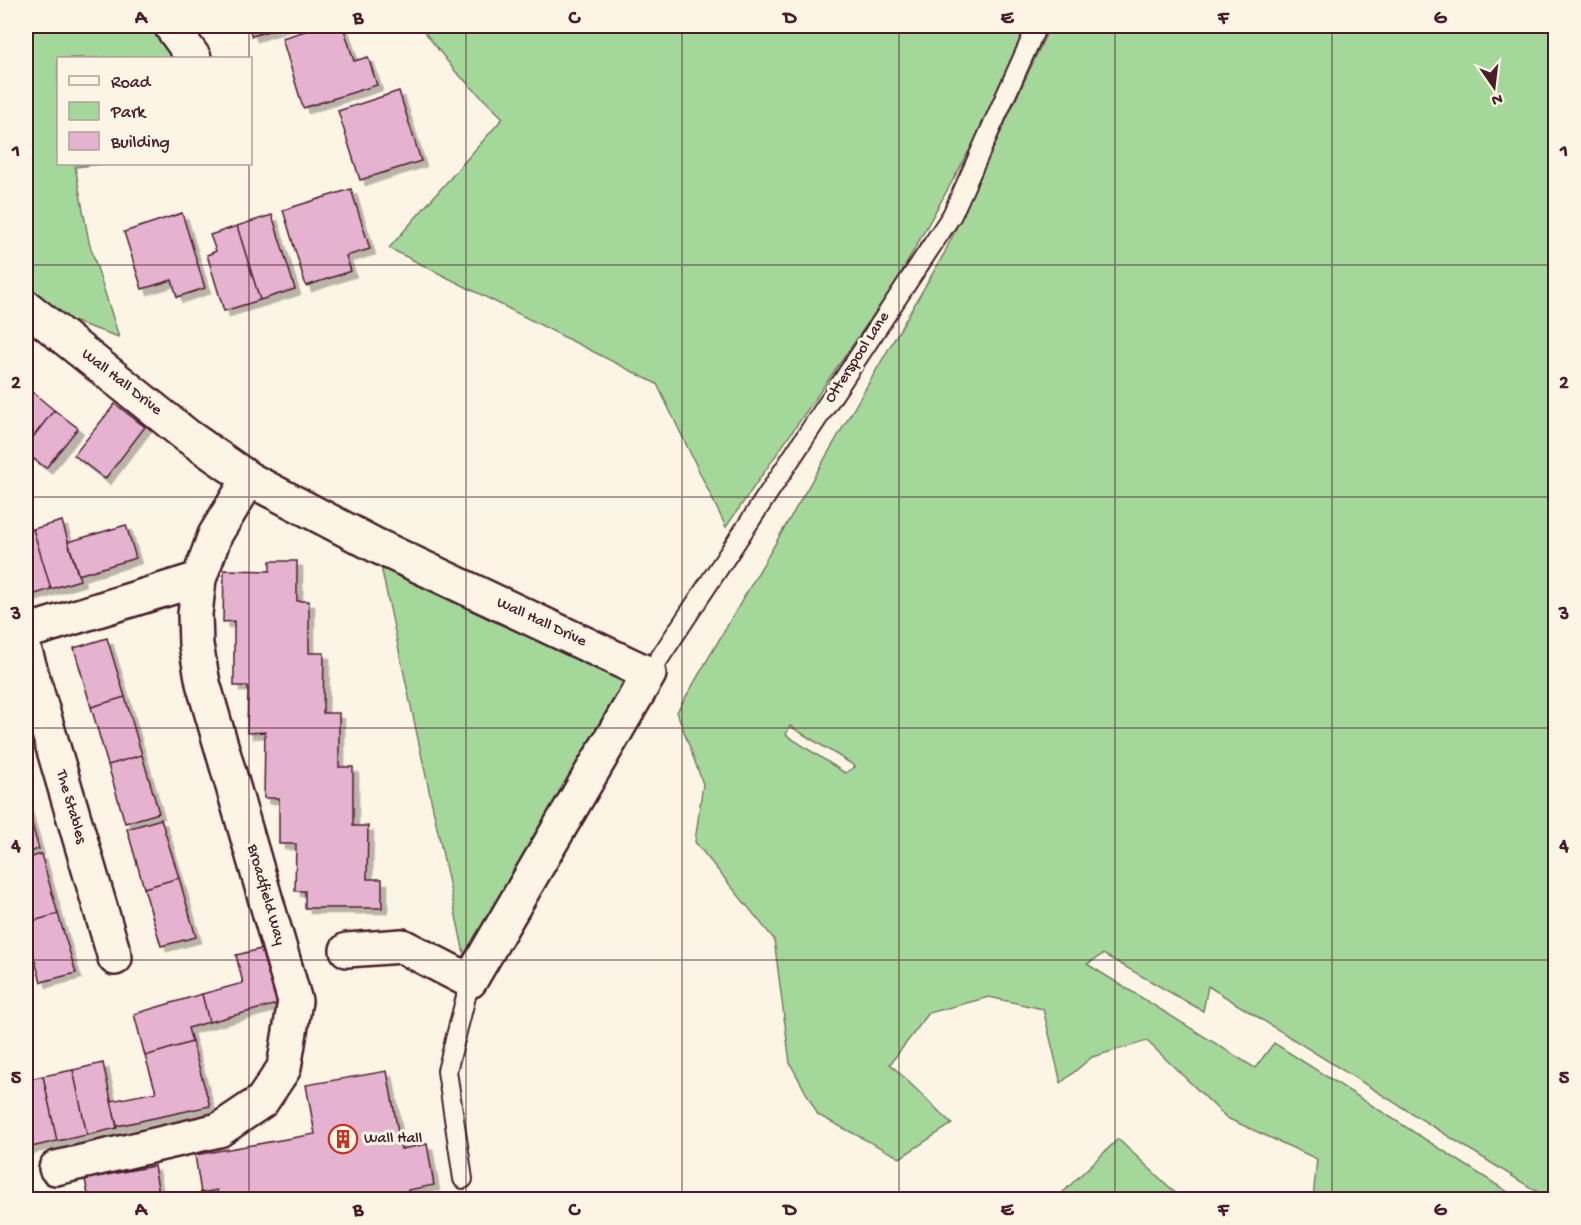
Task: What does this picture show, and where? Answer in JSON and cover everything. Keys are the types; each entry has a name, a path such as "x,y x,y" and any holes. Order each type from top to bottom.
{"street":[{"path":"171,26 193,57"},
{"name":"Wall Hall Drive","path":"26,307 186,435 249,479 377,546 649,674"},
{"name":"Broadfield Way","path":"56,1168 219,1130 262,1101 284,1068 296,1001 203,683 196,645 195,614 199,579 215,535 249,479"},
{"path":"26,632 199,579"},
{"name":"The Stables","path":"26,655 115,958"},
{"path":"347,950 402,946 470,981 649,674"}],"lane":[{"name":"Otterspool Lane","path":"649,674 952,215 1037,26"},
{"path":"464,1179 447,1071 470,981"}],"green space":[{"path":"26,26 154,26 177,57 57,57 57,165 93,165 75,167 89,242 119,337 58,316 26,289"},
{"path":"420,26 1028,26 998,99 895,284 726,527 657,384 389,248 503,118 455,71"},
{"path":"1050,26 1555,26 1555,1199 1549,1199 1208,986 1203,1011 1103,954 1087,964 1255,1068 1274,1043 1519,1199 1313,1199 1317,1159 1227,1118 1147,1041 1092,1057 1061,1083 1043,1009 989,997 929,1013 890,1064 952,1124 900,1158 818,1115 790,1063 774,939 695,842 703,784 677,712 944,254","holes":["790,726 855,766 845,773 786,735"]},
{"path":"380,562 649,674 470,981"},
{"path":"1118,1139 1182,1199 1056,1199"}],"building":[{"path":"248,26 284,26 252,36"},
{"path":"322,26 343,26 354,61 368,57 377,85 303,108 282,38"},
{"path":"399,91 421,161 360,180 338,111"},
{"path":"351,189 370,249 346,256 351,271 306,286 283,210"},
{"path":"182,213 205,288 177,297 172,280 142,289 124,232"},
{"path":"272,215 295,289 260,300 237,226"},
{"path":"237,226 260,300 224,311 207,255 216,251 210,235"},
{"path":"31,391 54,410 26,446 26,398"},
{"path":"115,404 145,427 105,479 74,455"},
{"path":"54,410 78,428 46,468 26,453 26,446"},
{"path":"62,521 80,580 51,589 33,529"},
{"path":"126,525 136,558 78,575 68,542"},
{"path":"33,529 51,589 26,597 26,531"},
{"path":"270,561 297,561 297,601 309,601 309,653 324,653 323,713 339,713 339,767 353,767 353,826 368,826 367,879 382,879 382,908 305,908 305,891 295,891 296,844 279,844 279,798 264,798 265,732 247,733 248,686 234,686 234,621 223,622 224,570 270,571"},
{"path":"107,638 125,697 91,707 74,648"},
{"path":"125,697 142,755 108,765 91,707"},
{"path":"142,755 159,813 125,823 108,765"},
{"path":"26,804 39,849 26,853"},
{"path":"161,819 179,878 144,888 127,829"},
{"path":"41,854 58,914 26,923 26,859"},
{"path":"179,878 196,937 161,946 144,888"},
{"path":"58,914 76,973 41,982 26,923"},
{"path":"261,949 277,1004 209,1022 202,994 243,983 236,955"},
{"path":"202,994 209,1022 188,1028 192,1042 145,1056 134,1014"},
{"path":"192,1042 210,1106 117,1126 111,1101 156,1092 145,1056"},
{"path":"103,1063 117,1128 87,1135 73,1070"},
{"path":"73,1070 87,1135 57,1141 43,1076"},
{"name":"Wall Hall","path":"387,1071 401,1149 427,1144 434,1185 408,1190 410,1200 219,1200 217,1190 201,1193 195,1155 315,1134 306,1085"},
{"path":"43,1076 57,1141 27,1148 26,1080"},
{"path":"154,1166 159,1193 125,1200 89,1200 85,1179"}],"place":[{"name":"Wall Hall","path":"343,1139"}]}
